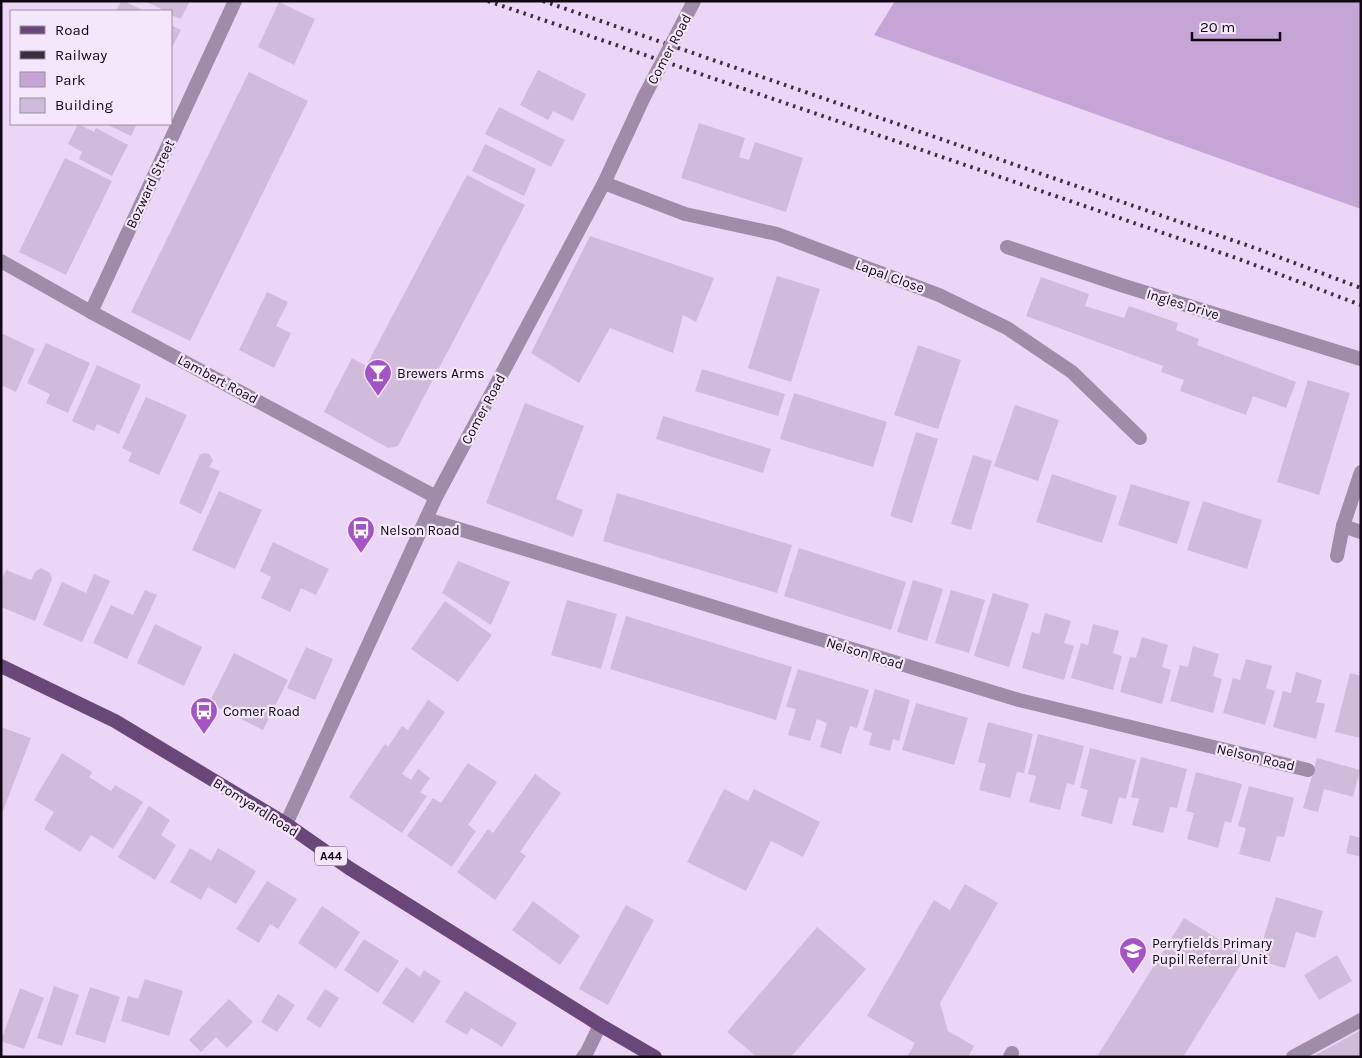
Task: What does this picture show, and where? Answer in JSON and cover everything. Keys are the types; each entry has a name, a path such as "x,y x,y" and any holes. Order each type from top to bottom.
{"main road":[{"name":"Bromyard Road","path":"1,666 115,721 286,824 349,868 600,1025 655,1057"}],"street":[{"name":"Bozward Street","path":"91,312 235,1"},
{"name":"Comer Road","path":"286,824 436,497 604,183 644,98 694,1"},
{"name":"Lapal Close","path":"604,183 685,214 776,234 939,295 1007,328 1072,372 1140,438"},
{"name":"Ingles Drive","path":"1007,247 1121,285 1361,359"},
{"name":"Lambert Road","path":"1,261 91,312 436,497"},
{"path":"1337,556 1343,526 1361,472"},
{"name":"Nelson Road","path":"426,519 1019,700 1308,770"},
{"path":"1343,526 1361,532"},
{"path":"1293,1057 1361,1020"},
{"path":"583,1057 600,1025"}],"green space":[{"path":"895,1 1361,1 1361,209 874,35"}],"building":[{"path":"121,1 124,1 142,10 116,10"},
{"path":"145,1 190,1 181,19 172,15 172,10 163,10"},
{"path":"279,2 315,19 294,65 258,47"},
{"path":"172,26 181,30 172,47"},
{"path":"538,70 586,94 573,121 553,111 548,120 520,105"},
{"path":"249,72 308,101 190,341 131,312"},
{"path":"499,107 565,140 551,167 485,134"},
{"path":"699,123 745,138 739,157 749,160 755,142 803,158 786,212 681,178"},
{"path":"78,125 80,125 94,132 96,128 128,145 112,176 79,159 82,152 68,144"},
{"path":"108,125 136,125 131,136"},
{"path":"485,144 536,169 524,196 472,171"},
{"path":"65,158 112,181 66,275 19,252"},
{"path":"467,175 525,205 398,446 388,448 324,412 352,358 366,366"},
{"path":"590,236 714,278 696,322 683,315 673,353 610,328 579,383 531,353"},
{"path":"777,276 820,289 791,382 748,368"},
{"path":"1041,277 1089,294 1085,306 1124,318 1129,306 1178,323 1176,330 1199,339 1197,345 1296,382 1286,408 1253,396 1246,415 1180,391 1184,380 1161,372 1163,366 1026,316"},
{"path":"267,292 288,302 276,326 291,333 274,368 239,350"},
{"path":"1,333 35,349 16,392 1,385"},
{"path":"46,343 90,363 68,413 46,403 50,394 27,383"},
{"path":"918,345 961,360 938,429 894,415"},
{"path":"97,365 141,385 119,434 97,424 94,431 72,421"},
{"path":"702,369 785,394 778,416 695,391"},
{"path":"1308,380 1350,393 1319,495 1277,482"},
{"path":"794,393 887,422 873,467 780,439"},
{"path":"146,397 187,415 159,475 128,461 132,453 122,448"},
{"path":"525,403 584,426 556,499 583,510 573,537 486,503"},
{"path":"1015,405 1059,420 1038,481 994,466"},
{"path":"663,416 771,449 763,473 656,439"},
{"path":"916,432 938,439 912,523 890,516"},
{"path":"206,453 210,455 213,461 209,467 220,471 201,514 179,503 200,454"},
{"path":"973,455 992,461 971,530 951,524"},
{"path":"1052,474 1117,496 1102,543 1036,522"},
{"path":"1131,484 1190,502 1177,544 1118,525"},
{"path":"219,491 262,510 235,569 192,550"},
{"path":"617,493 792,545 777,593 603,541"},
{"path":"1203,501 1262,520 1247,569 1187,550"},
{"path":"273,542 329,569 316,595 301,588 290,612 261,598 271,577 260,571"},
{"path":"799,548 906,582 891,630 784,596"},
{"path":"458,561 510,582 491,625 442,593"},
{"path":"41,568 50,573 52,579 35,621 1,607 1,581 6,570 31,580 35,572"},
{"path":"94,574 110,581 82,642 43,625 62,582 86,593"},
{"path":"913,580 943,589 927,641 897,632"},
{"path":"145,590 157,595 127,659 93,643 111,605 133,615"},
{"path":"951,590 985,600 969,653 935,643"},
{"path":"993,593 1029,604 1009,667 974,656"},
{"path":"567,600 617,614 601,669 551,655"},
{"path":"445,601 492,635 458,682 411,649"},
{"path":"1045,613 1071,621 1064,643 1074,646 1064,680 1022,668 1032,632 1039,634"},
{"path":"626,616 792,667 776,720 610,669"},
{"path":"155,624 202,647 184,686 137,663"},
{"path":"1093,624 1119,631 1113,653 1122,656 1113,690 1071,678 1081,643 1088,645"},
{"path":"1142,637 1168,645 1162,667 1171,670 1162,704 1120,692 1130,657 1136,658"},
{"path":"1193,646 1219,654 1213,676 1222,679 1213,713 1170,701 1180,665 1188,667"},
{"path":"306,647 333,659 315,700 287,688"},
{"path":"234,653 288,680 263,730 209,703"},
{"path":"1246,659 1272,666 1266,688 1275,691 1265,725 1223,713 1233,678 1240,680"},
{"path":"798,669 869,690 857,728 850,726 841,754 820,747 827,723 817,719 810,741 788,735 796,709 786,707"},
{"path":"1296,672 1322,680 1316,702 1325,704 1316,739 1273,727 1283,691 1291,693"},
{"path":"1350,673 1361,676 1361,738 1335,732"},
{"path":"875,689 910,700 899,741 893,739 890,751 869,745 872,733 863,730"},
{"path":"428,700 445,712 402,774 411,780 418,769 430,778 420,792 427,796 402,833 349,797 385,744 388,747 402,726 408,730"},
{"path":"916,703 968,718 954,765 902,750"},
{"path":"988,722 1033,734 1024,773 1017,772 1010,798 979,790 986,764 978,762"},
{"path":"1,727 31,738 1,816"},
{"path":"1038,734 1084,746 1074,785 1067,783 1060,810 1029,802 1036,776 1028,774"},
{"path":"1090,748 1136,760 1126,799 1119,797 1112,824 1081,816 1088,790 1080,788"},
{"path":"62,753 92,772 89,777 111,791 115,785 143,802 113,849 91,835 80,852 44,829 54,812 34,800"},
{"path":"1141,757 1187,769 1177,808 1170,807 1163,833 1132,825 1139,799 1131,797"},
{"path":"1317,758 1360,770 1353,797 1324,789 1318,812 1303,808"},
{"path":"468,763 497,782 468,825 476,831 452,867 407,836 433,798 441,803"},
{"path":"1196,772 1242,784 1231,823 1225,821 1218,848 1187,839 1194,813 1186,811"},
{"path":"535,774 561,793 520,852 526,856 495,900 457,872 488,829 493,833"},
{"path":"1249,786 1294,798 1284,837 1277,836 1270,862 1239,854 1246,828 1238,826"},
{"path":"724,789 748,801 754,789 820,822 803,857 771,841 746,891 687,862"},
{"path":"149,806 170,820 161,835 176,845 155,880 118,857"},
{"path":"1350,835 1361,838 1361,857 1346,853"},
{"path":"190,848 211,861 218,848 256,871 236,904 208,887 201,900 170,882"},
{"path":"267,881 297,899 278,929 270,924 259,943 236,929"},
{"path":"965,884 998,903 940,1003 948,1031 974,1046 968,1057 907,1057 915,1043 867,1016 934,900 950,910"},
{"path":"1276,897 1323,911 1315,938 1296,932 1285,968 1257,960"},
{"path":"533,901 580,936 560,965 512,930"},
{"path":"626,905 654,920 608,1005 579,989"},
{"path":"322,906 360,932 336,969 298,943"},
{"path":"1184,918 1246,956 1183,1057 1100,1057 1098,1055"},
{"path":"817,927 866,969 791,1057 757,1057 727,1032"},
{"path":"364,939 399,961 378,993 344,970"},
{"path":"1337,955 1352,981 1319,1000 1304,975"},
{"path":"406,967 420,977 424,970 441,981 413,1023 382,1003"},
{"path":"145,979 183,991 169,1036 121,1021 128,996 138,999"},
{"path":"54,986 79,995 62,1046 37,1038"},
{"path":"90,987 120,997 105,1043 75,1034"},
{"path":"20,988 44,998 24,1049 1,1041"},
{"path":"325,989 339,998 320,1028 306,1019"},
{"path":"465,991 517,1023 502,1047 471,1028 467,1035 445,1022"},
{"path":"278,994 295,1005 277,1032 261,1022"},
{"path":"229,999 253,1022 227,1048 216,1037 201,1052 189,1040"},
{"path":"1359,1031 1361,1034 1361,1057 1312,1057"}],"railway":[{"path":"488,1 1236,258 1361,305"},
{"path":"543,1 1252,247 1361,288"}],"place":[{"name":"Brewers Arms","path":"378,397"},
{"name":"Nelson Road","path":"361,554"},
{"name":"Comer Road","path":"204,735"},
{"name":"Perryfields Primary Pupil Referral Unit","path":"1133,975"}]}
